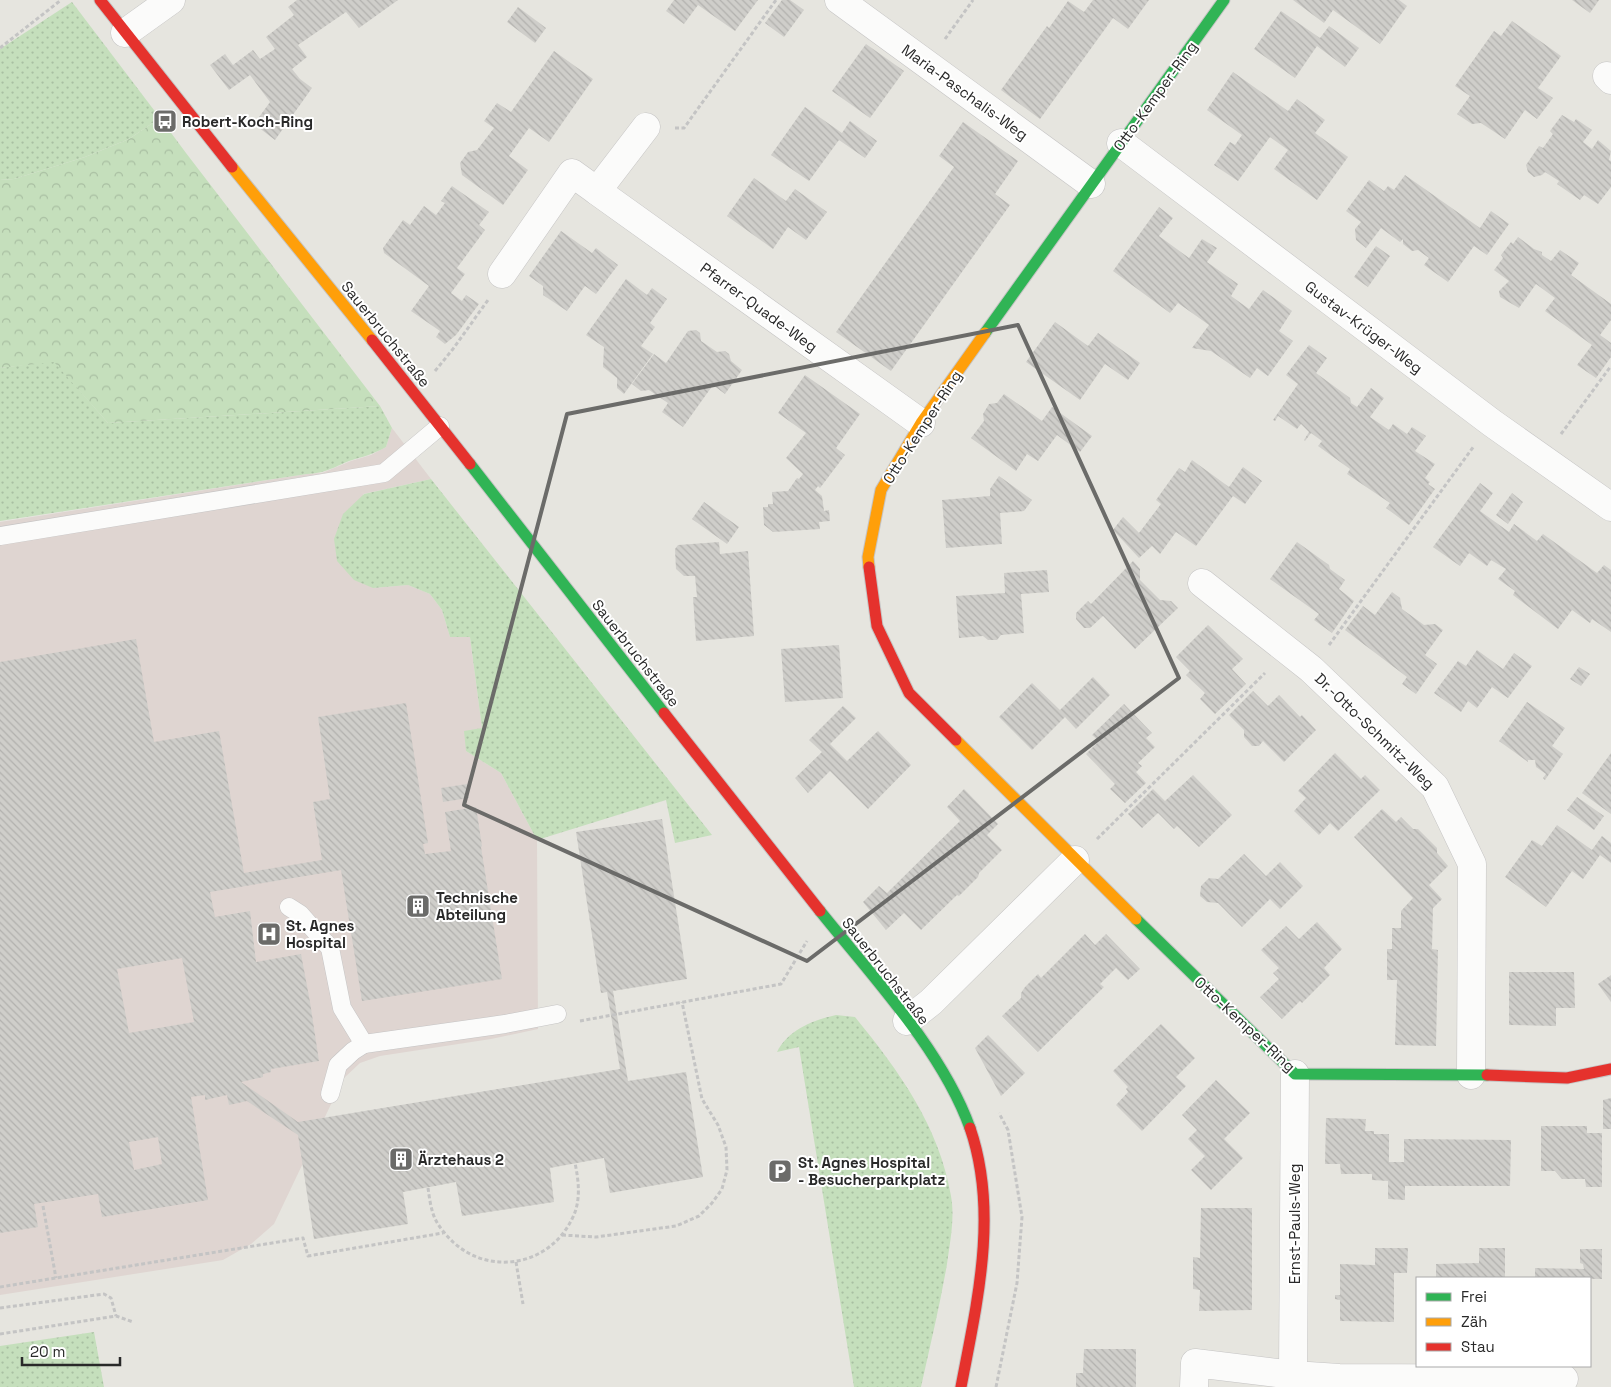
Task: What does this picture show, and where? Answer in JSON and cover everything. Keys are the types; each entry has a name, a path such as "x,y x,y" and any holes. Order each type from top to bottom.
{"street":[{"name":"Sauerbruchstraße","path":"100,0 440,426 907,1021 942,1071 965,1113 981,1164 985,1216 980,1285 961,1387"},
{"path":"125,33 171,0"},
{"name":"Maria-Paschalis-Weg","path":"839,0 1091,184"},
{"name":"Otto-Kemper-Ring","path":"1224,0 1120,142 921,423 881,490 868,557 877,626 909,694 1075,860 1295,1074 1471,1075 1566,1078 1611,1069"},
{"path":"597,191 646,127"},
{"name":"Gustav-Krüger-Weg","path":"1120,142 1484,417 1611,507"},
{"name":"Pfarrer-Quade-Weg","path":"502,274 572,173 921,423"},
{"name":"Dr.-Otto-Schmitz-Weg","path":"1202,583 1311,669 1435,787 1472,864 1471,1075"},
{"path":"907,1021 935,998 1075,860"},
{"name":"Ernst-Pauls-Weg","path":"1293,1375 1295,1074"},
{"path":"1194,1387 1195,1363 1339,1382 1564,1379"}],"lane":[{"path":"0,536 384,473 440,426"},
{"path":"289,907 300,914 330,948 342,1008 364,1044"},
{"path":"330,1094 338,1065 364,1044 505,1024 558,1014"}],"path":[{"path":"0,48 61,0"},
{"path":"646,127 684,128 776,0"},
{"path":"927,64 973,0"},
{"path":"414,394 454,349 500,284 502,274"},
{"path":"1542,458 1611,366"},
{"path":"578,1021 781,984 808,939 813,945"},
{"path":"562,1235 596,1237 676,1226 699,1216 712,1204 722,1189 727,1170 726,1147 718,1125 702,1099 682,1002"},
{"path":"428,1188 432,1212 443,1233 463,1251 488,1262 516,1262 542,1253 562,1235 572,1219 578,1201 579,1181 575,1163"},
{"path":"43,1206 56,1278"},
{"path":"0,1287 303,1238 308,1256 443,1233"},
{"path":"516,1262 523,1304"},
{"path":"0,1308 104,1294 111,1298 116,1316"},
{"path":"0,1334 116,1316 134,1322"}],"highlighted area":[{"path":"1018,325 1179,678 807,961 464,805 567,414"}],"shaded area":[{"name":"St. Agnes Hospital","path":"392,428 431,479 363,494 373,588 408,585 430,594 442,610 450,637 470,637 482,728 466,751 501,773 537,840 538,1029 491,1039 380,1056 360,1063 343,1079 274,1224 251,1244 223,1260 0,1295 0,522 322,473 371,455 386,447"}],"green space":[{"path":"72,2 160,118 129,139 85,157 14,179 0,180 0,49"},
{"path":"160,118 380,406 108,423 54,362 0,368 0,180 14,179 85,157 129,139"},
{"path":"54,361 108,423 380,406 392,428 386,447 319,473 0,521 0,368"},
{"path":"431,479 712,835 675,843 666,800 537,840 501,773 466,751 464,731 482,728 470,637 450,637 442,610 430,594 408,585 373,588 354,580 337,561 334,539 343,514 364,494"},
{"path":"836,1015 855,1017 902,1079 915,1100 937,1146 951,1196 952,1230 947,1264 921,1387 854,1387 799,1047 777,1052 794,1032 810,1023"},
{"path":"94,1332 104,1387 0,1387 0,1346"}],"building":[{"path":"297,0 398,0 359,28 346,12 298,45 307,57 292,69 300,79 312,88 275,140 254,124 270,102 250,75 229,90 210,65 225,54 233,65 253,50 260,59 275,49 266,37 294,15 288,7"},
{"path":"674,0 758,0 735,31 698,5 684,24 666,11"},
{"path":"782,0 790,0 804,10 784,37 765,23"},
{"path":"1093,0 1149,0 1128,29 1113,18 1040,119 1001,90 1047,26 1049,28 1068,1 1084,12"},
{"path":"1293,0 1399,0 1407,6 1380,44 1333,10 1324,23"},
{"path":"1572,0 1599,0 1590,13"},
{"path":"518,7 546,28 535,43 507,22"},
{"path":"1281,11 1320,38 1329,26 1359,48 1345,67 1317,46 1295,78 1254,49"},
{"path":"1512,21 1561,56 1538,88 1553,98 1537,119 1525,110 1505,139 1481,123 1472,124 1457,114 1470,96 1455,86 1494,31 1501,36"},
{"path":"866,44 904,71 870,118 832,91"},
{"path":"554,51 593,79 549,142 529,128 509,156 528,170 503,205 462,175 460,163 468,152 477,150 494,128 484,121 497,103 511,112"},
{"path":"1233,72 1288,111 1297,99 1325,120 1315,133 1348,157 1317,200 1274,169 1288,150 1270,137 1238,181 1214,165 1230,142 1235,145 1242,135 1207,110"},
{"path":"805,107 842,133 850,121 877,141 865,158 839,140 809,181 771,155"},
{"path":"1562,115 1574,122 1576,119 1592,130 1583,142 1592,149 1598,140 1611,151 1609,160 1611,161 1611,187 1598,204 1584,195 1580,200 1557,184 1559,181 1545,172 1534,177 1528,172 1526,165 1539,146 1543,148 1553,134 1550,131"},
{"path":"963,122 1018,161 995,194 1010,205 891,371 836,332 954,167 939,156"},
{"path":"1405,175 1480,228 1491,211 1509,224 1487,255 1474,246 1448,282 1424,265 1429,258 1418,250 1412,251 1403,244 1403,239 1400,242 1381,228 1366,248 1356,240 1355,229 1361,222 1346,211 1369,180 1384,191 1388,186 1394,190"},
{"path":"754,178 786,201 795,189 827,212 806,240 788,227 773,249 727,216"},
{"path":"452,186 489,212 479,225 485,230 457,268 465,274 451,293 462,301 466,295 479,304 456,335 445,344 436,337 440,331 411,311 429,286 384,253 383,248 403,220 410,225 424,206 436,215 445,203 441,201"},
{"path":"1159,207 1173,218 1159,236 1189,258 1202,239 1217,248 1207,262 1238,284 1231,296 1249,309 1263,290 1292,311 1279,331 1293,341 1268,376 1257,368 1250,378 1211,351 1192,348 1209,325 1178,303 1170,313 1113,271"},
{"path":"561,231 592,253 596,248 618,265 596,294 585,286 567,311 543,295 543,286 529,276"},
{"path":"1518,237 1534,249 1542,252 1542,255 1551,261 1560,250 1579,263 1571,275 1611,304 1611,320 1600,335 1611,343 1611,357 1596,378 1577,365 1592,345 1545,311 1555,298 1536,284 1519,308 1500,297 1499,291 1509,281 1494,270 1503,258 1501,255 1511,242 1513,244"},
{"path":"1376,246 1390,256 1368,287 1354,277"},
{"path":"626,279 647,295 652,288 667,299 650,323 655,327 641,346 653,354 624,394 617,388 617,378 603,367 604,347 586,335"},
{"path":"1055,322 1088,346 1098,333 1140,363 1128,380 1105,364 1080,400 1026,362"},
{"path":"696,330 700,333 701,341 717,352 725,351 729,354 731,361 742,370 725,394 713,385 683,427 662,412 668,403 649,390 641,391 632,384 654,354 666,363 688,331"},
{"path":"1309,345 1327,358 1316,373 1350,398 1351,403 1357,407 1371,388 1384,398 1370,417 1389,430 1393,424 1407,434 1412,427 1426,436 1415,451 1435,464 1425,478 1430,482 1428,484 1435,489 1409,525 1386,508 1390,503 1347,474 1350,469 1318,446 1322,441 1311,433 1305,441 1309,432 1301,424 1297,429 1278,416 1275,421 1273,420 1298,384 1286,375"},
{"path":"805,375 860,414 836,448 845,455 820,488 818,486 815,490 822,496 824,511 829,510 830,521 819,522 820,529 773,532 764,525 763,507 773,504 772,492 788,491 797,478 799,479 803,474 786,458 806,433 778,413"},
{"path":"1004,394 1042,421 1052,407 1092,436 1080,452 1057,435 1038,461 1027,454 1016,471 971,438 984,421 983,414 989,404 997,403"},
{"path":"1192,460 1229,487 1243,467 1262,481 1245,504 1233,496 1196,546 1176,532 1160,554 1152,546 1139,558 1113,530 1123,517 1139,533 1161,504 1156,500 1179,468 1185,472"},
{"path":"999,476 1032,500 1024,511 1000,513 1002,544 946,548 942,500 990,496 990,489"},
{"path":"1480,483 1493,493 1480,511 1509,532 1514,524 1537,541 1543,534 1597,573 1604,565 1611,570 1611,632 1592,619 1590,623 1572,610 1558,629 1513,595 1515,591 1498,579 1506,569 1491,560 1487,566 1469,553 1460,566 1433,547"},
{"path":"1512,493 1523,502 1508,524 1496,515"},
{"path":"704,502 739,527 727,544 692,519"},
{"path":"719,542 720,554 748,551 754,636 696,641 693,597 697,597 695,576 684,576 676,569 675,549 678,545"},
{"path":"1297,542 1329,565 1330,569 1345,580 1339,589 1354,601 1332,633 1314,620 1319,614 1270,579"},
{"path":"1133,561 1140,569 1140,580 1160,600 1171,601 1178,608 1135,649 1103,616 1090,628 1084,628 1076,619 1076,613 1088,601 1091,604"},
{"path":"1047,570 1049,592 1021,594 1024,633 1001,635 997,640 988,640 983,636 959,638 956,596 1005,593 1004,573"},
{"path":"1392,592 1400,598 1402,609 1424,625 1435,624 1443,630 1425,655 1437,664 1416,694 1402,684 1407,677 1345,630 1363,606 1375,615"},
{"path":"1208,625 1243,659 1232,669 1246,684 1215,714 1200,699 1205,693 1186,675 1190,671 1176,657"},
{"path":"136,639 154,742 219,731 244,873 322,860 313,802 330,799 318,717 406,703 428,843 423,844 425,854 451,851 445,812 476,807 502,979 362,1001 341,870 210,892 215,917 250,911 256,962 301,954 319,1061 271,1069 271,1072 263,1074 263,1077 241,1082 298,1122 620,1069 607,992 601,993 576,832 662,819 687,979 613,991 628,1081 686,1072 703,1177 610,1193 604,1158 550,1168 554,1202 462,1216 456,1182 403,1192 408,1224 314,1239 298,1135 247,1101 229,1105 227,1095 205,1100 205,1095 191,1097 208,1200 102,1217 98,1194 34,1204 38,1227 0,1233 0,662","holes":["182,958 194,1022 129,1033 117,969","158,1137 162,1164 134,1170 129,1142"]},
{"path":"839,645 843,698 785,702 781,649"},
{"path":"1477,650 1503,669 1514,653 1532,666 1508,698 1492,687 1477,708 1468,701 1461,712 1434,693 1458,661 1466,666"},
{"path":"1579,667 1590,674 1581,686 1570,679"},
{"path":"1093,677 1110,695 1076,729 1065,717 1032,750 999,717 1032,683 1060,710"},
{"path":"1253,691 1268,706 1279,695 1300,717 1302,715 1316,730 1284,762 1263,741 1259,746 1252,746 1244,737 1244,730 1229,715"},
{"path":"1527,702 1565,728 1552,746 1563,754 1545,780 1543,778 1546,774 1536,767 1535,760 1528,760 1528,762 1499,741"},
{"path":"1124,704 1152,733 1146,738 1155,747 1138,763 1142,766 1136,772 1146,783 1125,803 1110,789 1115,784 1086,754 1099,741 1092,735"},
{"path":"843,706 856,718 830,744 847,761 878,731 911,765 868,809 830,771 808,793 795,778 822,752 809,740"},
{"path":"1335,753 1361,779 1365,775 1380,790 1338,831 1330,823 1319,835 1294,811 1306,798 1298,791"},
{"path":"1611,753 1611,814 1582,793"},
{"path":"1193,775 1232,815 1199,847 1177,826 1174,829 1158,813 1142,828 1128,814 1153,789 1165,801"},
{"path":"467,784 469,798 443,802 441,788"},
{"path":"964,789 998,824 987,835 1002,850 959,896 957,895 921,930 904,913 886,930 863,902 879,886 887,893 960,821 947,807"},
{"path":"1577,797 1604,816 1594,830 1567,810"},
{"path":"1382,809 1396,822 1401,817 1413,829 1418,829 1437,848 1437,853 1448,866 1429,885 1442,899 1433,908 1432,949 1438,950 1436,1046 1395,1045 1397,980 1387,980 1387,949 1392,949 1392,928 1401,928 1401,911 1413,898 1354,837"},
{"path":"1557,825 1592,850 1602,836 1611,843 1611,863 1600,855 1583,879 1572,871 1546,907 1505,877 1532,840 1542,846"},
{"path":"1244,854 1266,876 1280,862 1303,886 1280,909 1270,899 1242,927 1218,903 1207,902 1200,896 1201,886 1209,878 1218,879"},
{"path":"1317,922 1342,949 1324,968 1330,975 1302,1003 1300,1001 1282,1019 1260,997 1279,979 1273,973 1279,968 1261,950 1286,926 1299,939"},
{"path":"1085,934 1095,945 1106,934 1140,969 1128,980 1116,968 1100,984 1104,987 1038,1052 1002,1016 1021,998 1021,993 1025,987 1038,974 1041,978"},
{"path":"1509,972 1574,972 1575,1008 1556,1008 1556,1026 1509,1025"},
{"path":"1611,975 1611,1002 1598,984"},
{"path":"1161,1024 1195,1058 1176,1077 1186,1086 1142,1131 1116,1105 1128,1092 1126,1089 1128,1087 1113,1071"},
{"path":"988,1035 1025,1073 1001,1096 975,1048"},
{"path":"1216,1080 1250,1113 1224,1139 1243,1158 1211,1190 1191,1170 1205,1156 1188,1139 1197,1130 1182,1115"},
{"path":"1611,1098 1611,1129 1603,1129 1603,1100"},
{"path":"1326,1118 1366,1119 1365,1131 1374,1131 1374,1134 1389,1134 1389,1162 1404,1162 1404,1139 1511,1140 1510,1186 1405,1186 1405,1200 1388,1199 1388,1181 1372,1180 1372,1174 1341,1174 1340,1164 1325,1164"},
{"path":"1541,1126 1587,1126 1587,1133 1602,1133 1602,1187 1586,1187 1585,1179 1562,1179 1555,1171 1541,1171"},
{"path":"1201,1208 1252,1208 1252,1310 1199,1311 1200,1290 1193,1289 1193,1257 1200,1258"},
{"path":"1375,1248 1408,1248 1407,1273 1394,1273 1394,1322 1340,1321 1340,1300 1335,1299 1335,1295 1340,1295 1340,1264 1375,1265"},
{"path":"1479,1248 1505,1248 1505,1277 1436,1277 1436,1264 1479,1263"},
{"path":"1580,1249 1602,1249 1602,1279 1591,1279 1591,1277 1535,1277 1535,1268 1584,1269 1583,1264 1580,1263"},
{"path":"1084,1349 1136,1349 1136,1387 1076,1387 1076,1373 1083,1373"}],"traffic: fast":[{"path":"985,333 1224,0"},
{"path":"470,464 664,713"},
{"path":"820,911 924,1042 958,1099 970,1128"},
{"path":"1136,919 1295,1074 1487,1075"}],"traffic: slow":[{"path":"232,167 372,340"},
{"path":"869,567 868,557 881,490 921,423 985,333"},
{"path":"956,740 1136,919"}],"traffic: jam":[{"path":"100,0 232,167"},
{"path":"372,340 470,464"},
{"path":"869,567 877,626 909,693 956,740"},
{"path":"664,713 820,911"},
{"path":"1487,1075 1567,1078 1611,1069"},
{"path":"961,1387 979,1290 984,1225 983,1192 979,1160 970,1128"}],"place":[{"name":"Robert-Koch-Ring","path":"165,121"},
{"name":"Technische Abteilung","path":"418,906"},
{"name":"St. Agnes Hospital","path":"269,934"},
{"name":"Ärztehaus 2","path":"401,1159"},
{"name":"St. Agnes Hospital - Besucherparkplatz","path":"780,1171"}]}
